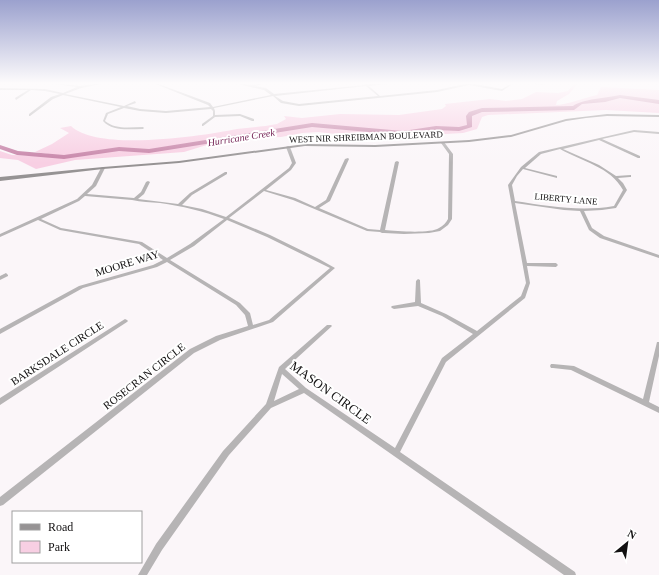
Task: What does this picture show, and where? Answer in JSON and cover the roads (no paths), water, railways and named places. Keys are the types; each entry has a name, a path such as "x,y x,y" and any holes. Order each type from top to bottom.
{"main road":[{"name":"WEST NIR SHREIBMAN BOULEVARD","path":"0,179 103,168 179,162 305,145 375,146 443,143 511,136 566,120 586,117 607,115 659,116"}],"street":[{"path":"30,115 37,110"},
{"path":"117,110 107,114 104,118 105,122 115,127 142,128"},
{"path":"147,110 166,112 191,110"},
{"path":"212,110 214,116"},
{"path":"203,125 214,116 240,115 253,120"},
{"path":"396,452 444,360 523,297 528,283 510,185 522,168 540,153 634,131 659,133"},
{"path":"599,139 639,157"},
{"path":"263,190 316,208 367,230 404,233 440,230 450,219 451,154 443,143"},
{"name":"MOORE WAY","path":"0,332 81,287 100,280 155,266 192,245 290,169 294,163 288,147"},
{"path":"561,149 617,177 630,176"},
{"path":"316,208 328,201 347,159"},
{"path":"382,232 397,162"},
{"path":"0,236 68,206 86,195 94,186 103,168"},
{"path":"522,168 556,177"},
{"path":"179,205 191,194 226,172"},
{"name":"LIBERTY LANE","path":"513,202 581,210 602,210 615,207 625,190 623,183 617,177"},
{"path":"134,200 142,193 148,182"},
{"name":"ROSECRAN CIRCLE","path":"0,502 192,350 218,338 271,321 333,268 255,228 179,205 86,195"},
{"path":"581,210 590,229 602,237 659,256"},
{"path":"39,219 60,229 140,243 238,304 248,314 251,328"},
{"path":"525,264 556,265"},
{"path":"0,278 6,275"},
{"path":"418,281 418,304"},
{"path":"394,307 418,304 444,315 476,333"},
{"name":"BARKSDALE CIRCLE","path":"0,402 124,321"},
{"path":"281,369 329,326"},
{"path":"646,403 659,344"},
{"path":"552,366 572,368 659,410"},
{"name":"MASON CIRCLE","path":"142,575 159,547 226,453 269,406 281,369 304,390 396,452 572,575"},
{"path":"269,406 304,390"}],"waterway":[{"name":"Hurricane Creek","path":"0,147 17,153 64,157 119,149 149,151 312,125 403,133 436,128 459,129 470,126 469,116 471,113 490,110"}]}
